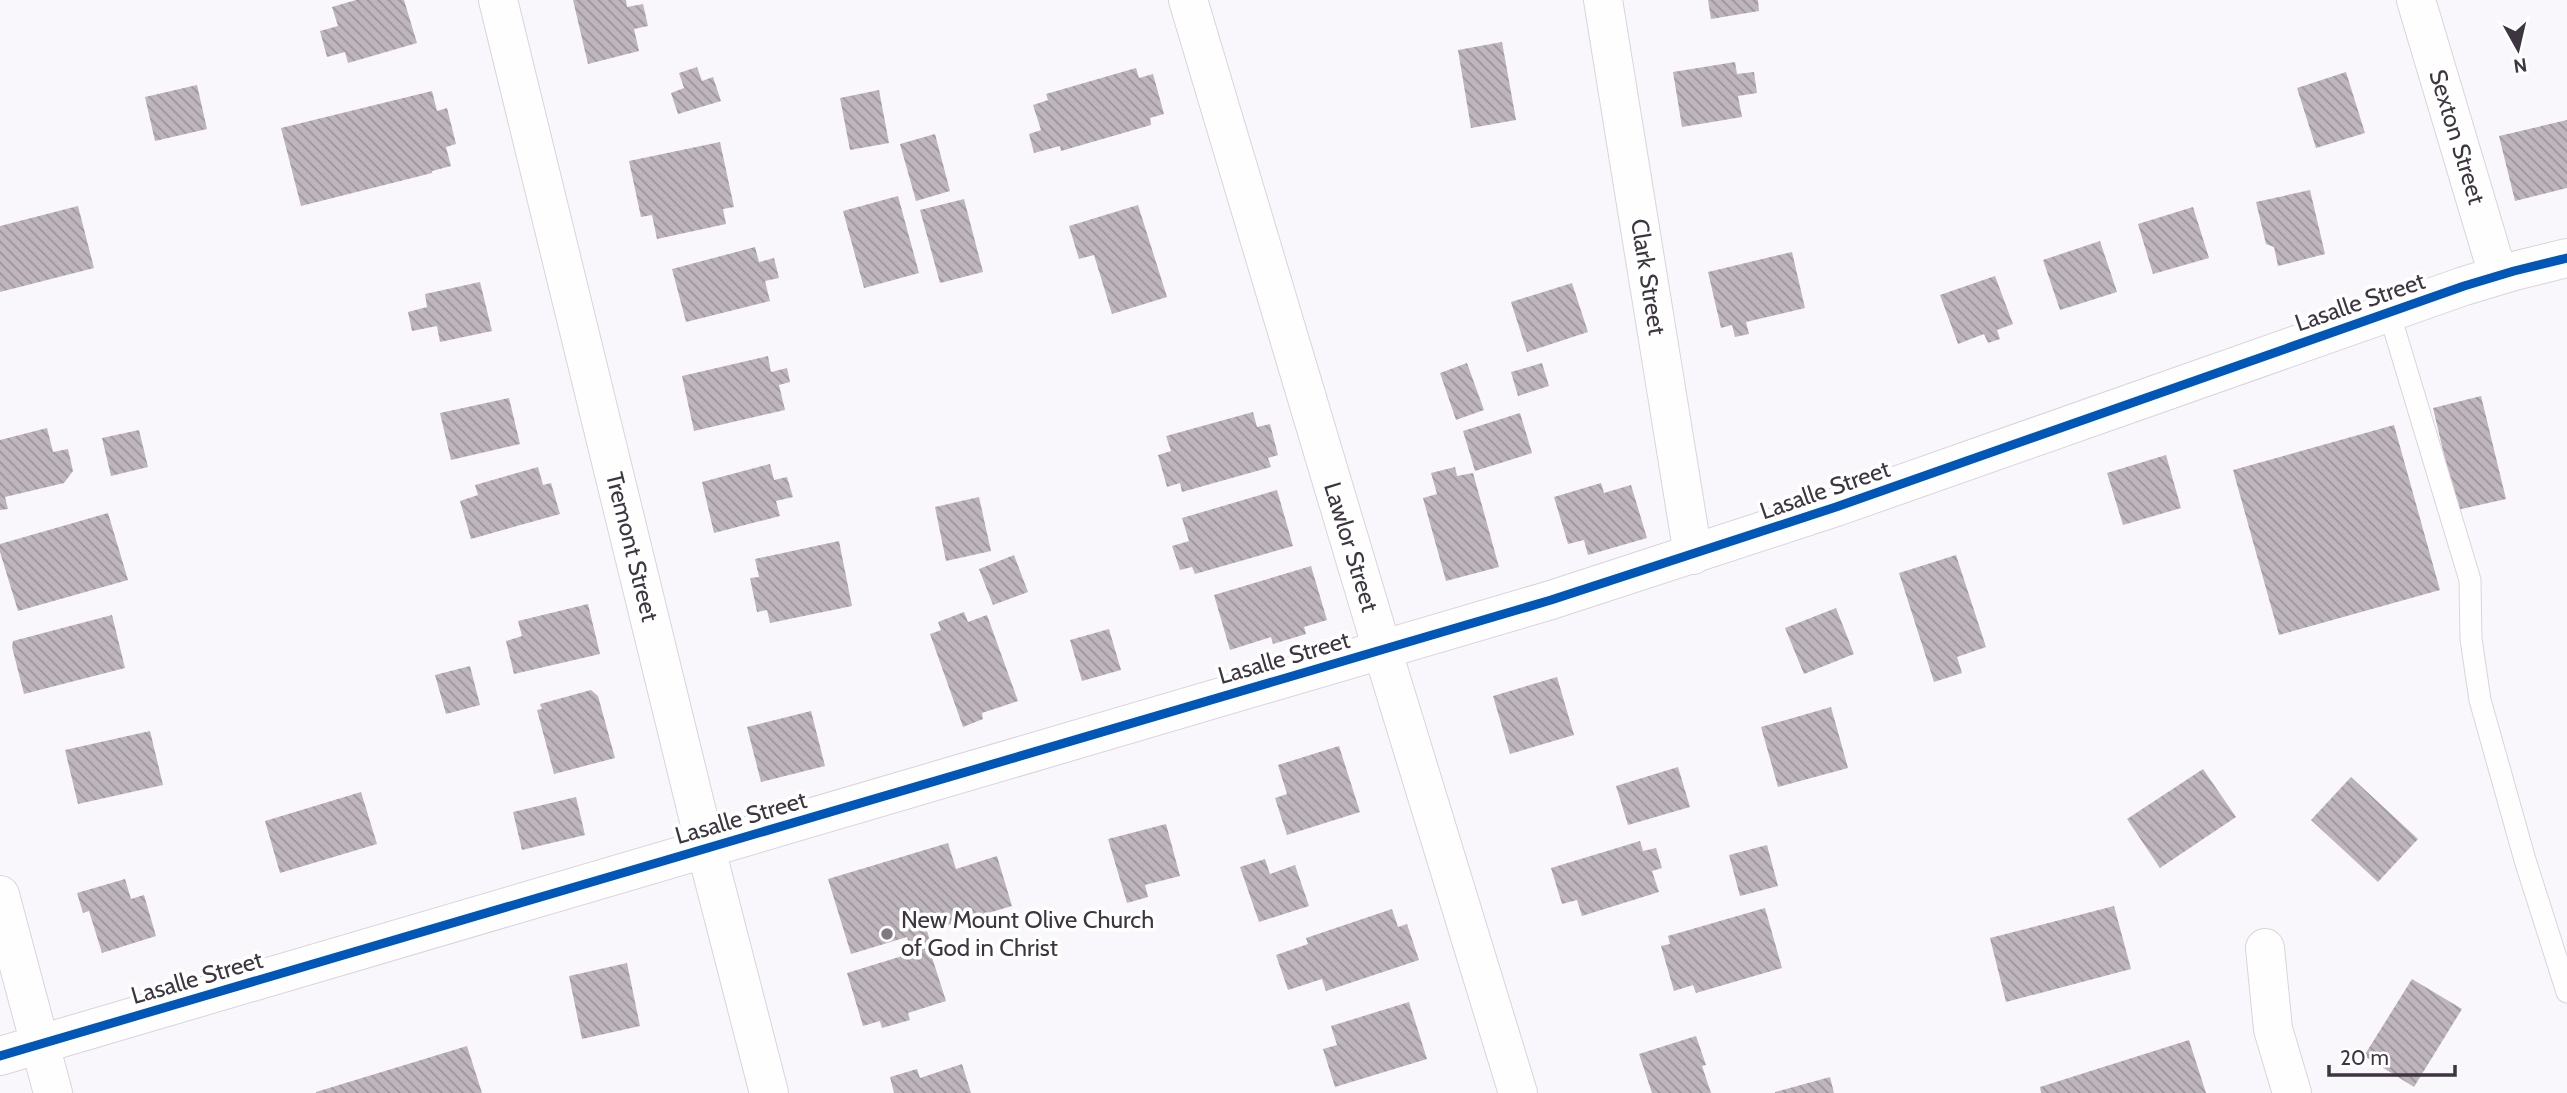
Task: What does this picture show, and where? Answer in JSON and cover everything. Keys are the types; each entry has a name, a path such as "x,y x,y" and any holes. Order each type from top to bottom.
{"street":[{"name":"Tremont Street","path":"498,0 706,849 769,1093"},
{"name":"Lawlor Street","path":"1188,0 1518,1093"},
{"name":"Clark Street","path":"1603,0 1693,555"},
{"name":"Sexton Street","path":"2416,0 2498,275"},
{"name":"Lasalle Street","path":"0,1056 1693,555 2389,312 2498,275 2567,258"},
{"path":"0,895 52,1093"},
{"path":"2264,948 2273,1028 2292,1093"}],"lane":[{"path":"2389,312 2470,580 2472,639 2480,700 2525,860 2567,992"}],"building":[{"path":"356,0 404,0 417,43 348,63 345,52 327,57 320,31 338,26 332,7"},
{"path":"573,0 626,0 627,7 643,4 648,26 634,29 639,51 588,64"},
{"path":"1708,0 1758,0 1759,11 1711,19"},
{"path":"1502,42 1516,120 1471,128 1458,50"},
{"path":"1735,62 1737,74 1754,72 1757,93 1738,96 1742,117 1682,127 1673,72"},
{"path":"697,67 702,81 713,77 721,101 678,114 671,93 684,88 679,73"},
{"path":"1136,68 1139,78 1153,74 1164,114 1150,118 1151,125 1061,151 1060,146 1034,153 1029,134 1041,130 1033,105 1048,100 1046,94"},
{"path":"2346,72 2365,133 2316,148 2297,88"},
{"path":"197,85 207,129 155,141 145,97"},
{"path":"879,90 889,143 850,150 840,98"},
{"path":"432,91 437,111 447,108 456,144 446,147 451,166 301,206 281,128"},
{"path":"2567,120 2567,188 2515,201 2499,136"},
{"path":"935,134 950,191 916,201 900,144"},
{"path":"720,142 734,207 723,209 726,224 657,239 652,215 641,217 629,161"},
{"path":"2310,190 2325,254 2278,266 2274,247 2266,244 2256,202"},
{"path":"898,196 919,273 864,288 843,211"},
{"path":"964,199 983,272 940,283 920,210"},
{"path":"1138,205 1167,297 1112,314 1094,255 1079,259 1069,226"},
{"path":"78,206 94,268 0,292 0,226"},
{"path":"2193,207 2209,258 2153,274 2138,224"},
{"path":"2100,241 2117,292 2060,310 2043,260"},
{"path":"755,247 759,262 774,258 779,278 765,281 770,301 686,322 672,269"},
{"path":"1792,252 1805,308 1746,322 1749,334 1735,337 1732,325 1721,328 1708,272"},
{"path":"1995,276 2013,324 1997,330 2000,339 1988,343 1984,334 1958,344 1940,295"},
{"path":"480,282 492,331 440,342 437,326 412,331 408,312 427,307 425,294"},
{"path":"1572,283 1588,332 1527,352 1511,302"},
{"path":"768,356 771,372 787,368 790,382 779,385 785,410 694,431 682,376"},
{"path":"1467,363 1484,410 1456,420 1440,373"},
{"path":"1542,363 1549,386 1518,396 1511,372"},
{"path":"2481,396 2506,499 2457,510 2433,408"},
{"path":"509,398 520,444 451,460 440,413"},
{"path":"1253,412 1257,427 1270,424 1278,455 1268,458 1271,467 1182,492 1180,483 1167,487 1158,455 1171,451 1166,436"},
{"path":"1520,413 1532,453 1475,471 1463,431"},
{"path":"2394,425 2440,590 2279,635 2233,470"},
{"path":"47,428 53,452 68,449 73,471 64,483 5,497 8,509 0,510 0,440"},
{"path":"139,430 148,467 111,476 102,438"},
{"path":"2166,455 2181,508 2123,525 2107,473"},
{"path":"770,464 774,480 787,477 793,497 776,501 780,516 714,533 702,482"},
{"path":"538,467 543,485 551,483 560,514 471,539 460,501 478,495 475,485"},
{"path":"1455,467 1457,476 1473,473 1499,567 1446,581 1423,498 1437,494 1431,473"},
{"path":"1601,483 1604,493 1631,485 1647,538 1588,555 1584,540 1568,544 1554,497"},
{"path":"1277,490 1293,546 1195,574 1192,567 1180,570 1172,546 1189,541 1182,518"},
{"path":"979,497 991,551 946,561 935,507"},
{"path":"108,513 128,580 18,611 0,544"},
{"path":"839,541 852,606 770,623 767,610 757,612 750,578 759,577 755,559"},
{"path":"1014,555 1028,592 993,605 979,569"},
{"path":"1956,555 1986,647 1957,657 1962,673 1934,682 1899,573"},
{"path":"1311,566 1327,620 1304,627 1306,634 1273,644 1271,637 1230,650 1214,595"},
{"path":"588,604 600,654 514,674 506,641 522,636 518,621"},
{"path":"1836,608 1854,654 1804,674 1785,628"},
{"path":"964,612 968,622 987,615 1018,701 982,713 983,719 963,727 930,634 941,630 938,622"},
{"path":"112,615 125,668 24,694 12,647 13,641"},
{"path":"1109,629 1121,670 1082,681 1070,640"},
{"path":"470,666 480,705 446,714 435,675"},
{"path":"1557,677 1574,735 1510,754 1493,696"},
{"path":"591,690 598,696 615,758 554,774 537,710 542,709 540,704"},
{"path":"1831,707 1848,768 1778,787 1761,727"},
{"path":"811,711 825,766 761,782 747,727"},
{"path":"150,731 163,785 78,804 65,750"},
{"path":"1339,746 1360,812 1287,835 1275,798 1287,794 1278,765"},
{"path":"1678,767 1690,807 1628,825 1616,786"},
{"path":"2203,769 2236,817 2160,868 2127,819"},
{"path":"2351,777 2418,839 2378,882 2311,820"},
{"path":"361,792 377,844 280,873 265,821"},
{"path":"576,797 585,835 522,850 513,812"},
{"path":"1166,824 1180,876 1145,885 1148,897 1127,903 1108,839"},
{"path":"1640,841 1643,851 1656,848 1662,868 1652,871 1659,892 1582,916 1577,900 1562,904 1551,868"},
{"name":"New Mount Olive Church of God in Christ","path":"948,843 956,869 997,856 1012,906 927,931 932,947 929,948 946,1001 908,1013 910,1020 882,1028 880,1021 863,1026 847,973 912,953 907,937 851,954 828,879"},
{"path":"1767,845 1778,886 1740,896 1729,855"},
{"path":"1265,859 1270,874 1295,865 1309,906 1259,922 1240,867"},
{"path":"125,879 131,899 144,895 156,936 102,953 89,911 83,913 77,893"},
{"path":"2114,906 2131,969 2006,1002 1990,938"},
{"path":"1765,908 1782,968 1696,993 1693,985 1674,991 1661,946 1670,944 1668,936"},
{"path":"1392,909 1398,927 1407,924 1419,960 1326,991 1322,979 1288,990 1276,955 1308,944 1306,938"},
{"path":"627,963 640,1026 582,1039 569,976"},
{"path":"2412,979 2462,1009 2414,1087 2364,1056"},
{"path":"1409,1002 1427,1059 1335,1087 1323,1049 1337,1045 1331,1026"},
{"path":"1696,1036 1706,1065 1702,1066 1711,1093 1652,1093 1639,1054"},
{"path":"2189,1040 2206,1093 2041,1093 2040,1087"},
{"path":"467,1046 482,1093 316,1093 316,1092"},
{"path":"962,1064 971,1093 894,1093 890,1077 917,1069 920,1078"},
{"path":"1830,1077 1834,1093 1775,1093 1775,1092"}],"cycle path":[{"path":"0,1056 1551,600 1836,507 2464,286 2567,258"}],"place":[{"name":"New Mount Olive Church of God in Christ","path":"887,934"}]}
